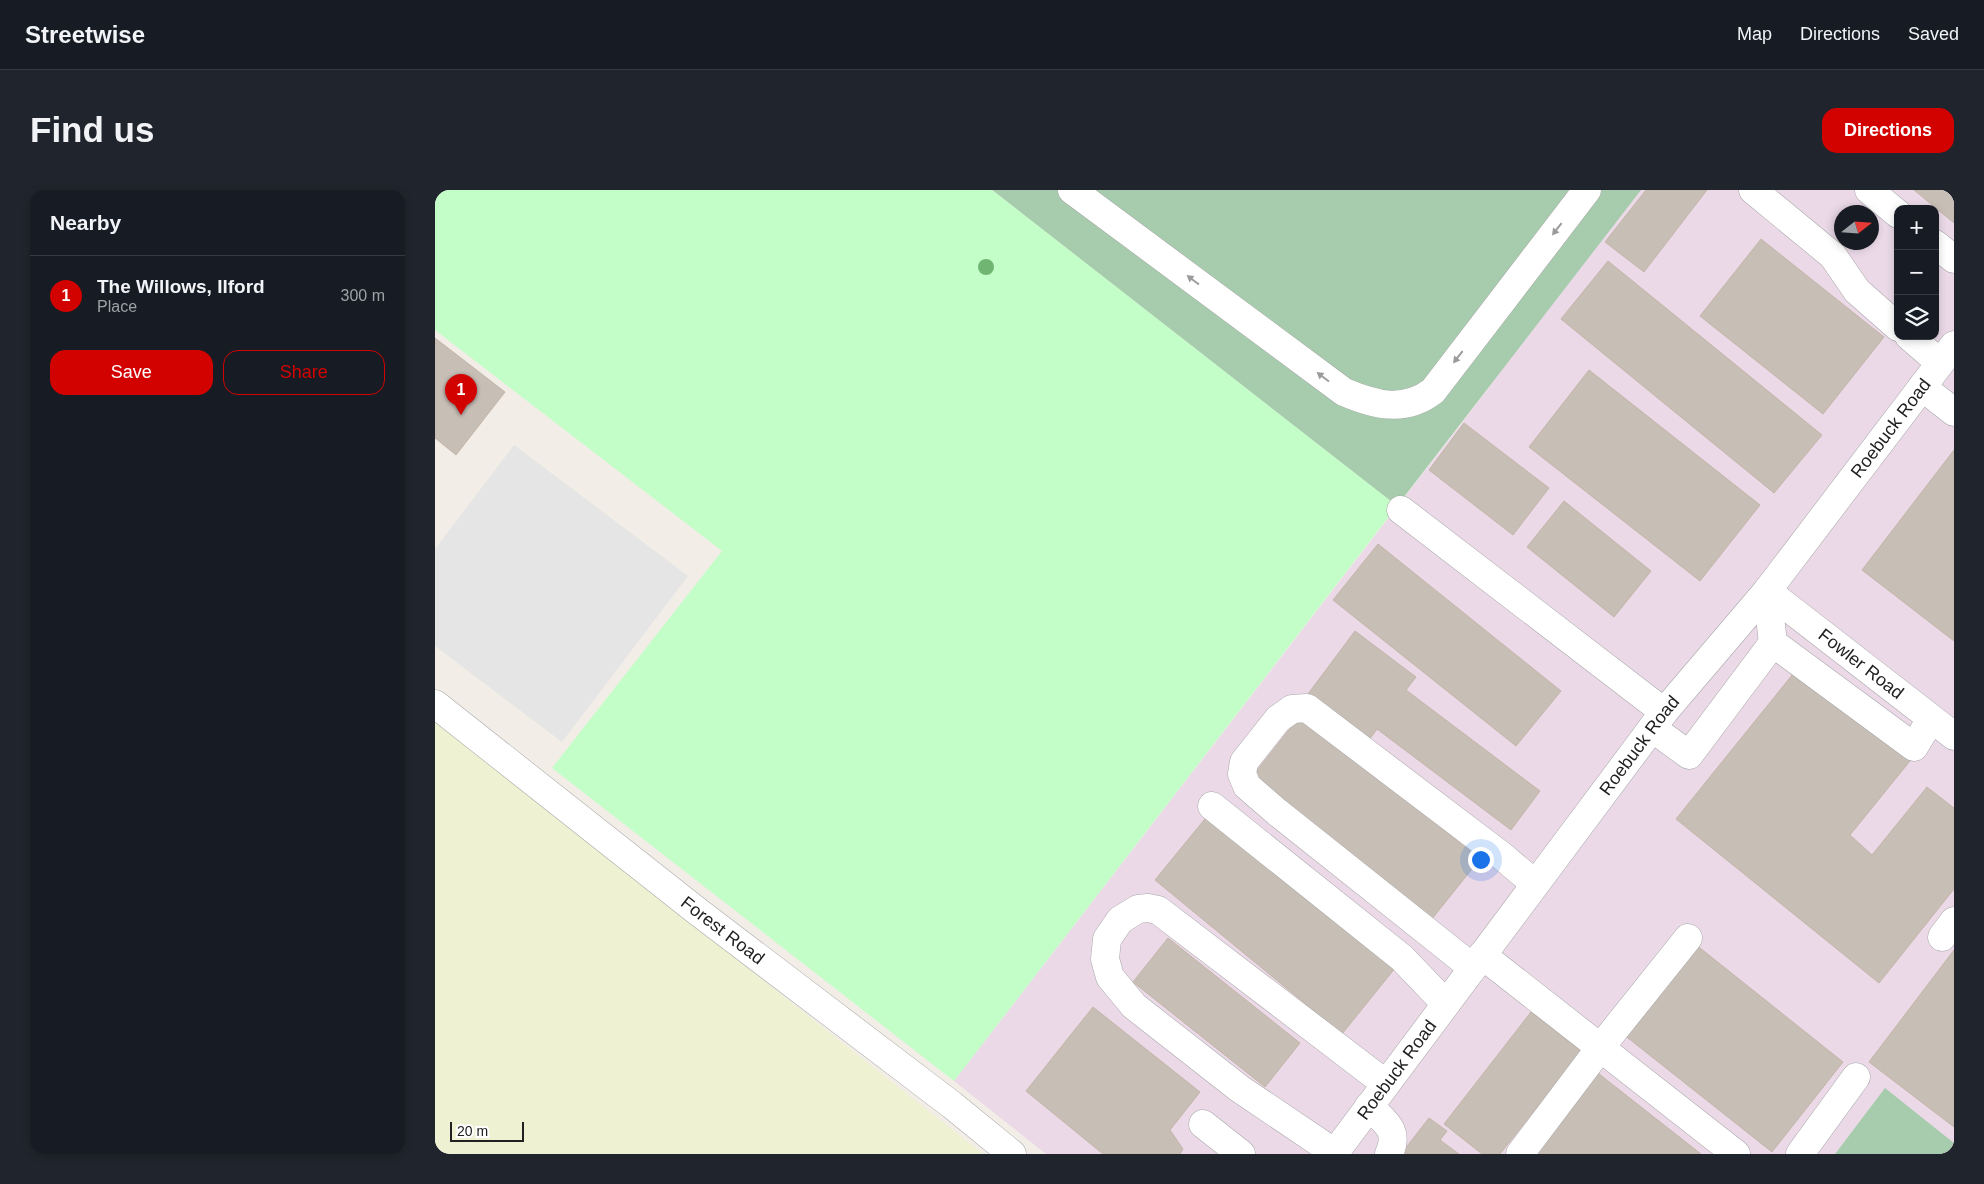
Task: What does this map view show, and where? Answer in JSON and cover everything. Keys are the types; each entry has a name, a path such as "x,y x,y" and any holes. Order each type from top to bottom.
{"street":[{"path":"1080,192 1344,392 1359,398 1396,406 1411,404 1433,391 1587,190"},
{"path":"1753,190 1833,256 1857,291 1894,323"},
{"path":"1869,190 1894,211"},
{"path":"1939,247 1954,259"},
{"path":"1917,340 1947,354"},
{"name":"Roebuck Road","path":"1334,1154 1658,720 1767,591 1947,354"},
{"path":"1922,387 1954,412"},
{"path":"1401,510 1658,720 1689,755 1773,643 1767,591"},
{"name":"Fowler Road","path":"1767,591 1954,736"},
{"path":"1773,643 1913,747 1931,719"},
{"name":"Forest Road","path":"435,704 689,904 952,1105 1012,1154"},
{"path":"1535,884 1502,856 1307,708 1292,709 1278,719 1244,762 1242,774 1247,786 1277,812 1478,961 1600,1048 1736,1154"},
{"path":"1212,806 1402,958 1446,1004"},
{"path":"1334,1154 1240,1088 1134,1006 1110,977 1105,959 1107,939 1120,920 1138,909 1158,910 1386,1084"},
{"path":"1520,1154 1600,1048 1688,938"},
{"path":"1800,1154 1856,1077"},
{"path":"1369,1106 1392,1129 1394,1144 1389,1154"},
{"path":"1203,1124 1241,1154"}],"shaded area":[{"path":"1641,190 1954,190 1954,1143 1885,1089 1835,1154 1046,1154 954,1081"},
{"path":"514,445 688,576 562,742 435,646 435,549"}],"green space":[{"path":"435,190 992,190 1397,506 954,1081 552,768 722,551 435,330"},
{"path":"992,190 1641,190 1397,506"},
{"path":"435,721 983,1154 435,1154"},
{"path":"1885,1088 1954,1143 1954,1154 1835,1154"}],"building":[{"path":"1646,190 1707,190 1644,272 1605,242"},
{"path":"1914,190 1954,190 1954,223 1939,211 1939,205 1932,205"},
{"path":"1761,239 1884,337 1823,414 1700,316"},
{"path":"1608,261 1822,435 1774,493 1561,319"},
{"path":"435,338 505,392 456,455 435,438"},
{"path":"1589,370 1760,505 1700,581 1529,447"},
{"path":"1464,423 1549,488 1513,535 1429,470"},
{"path":"1954,450 1954,641 1862,570"},
{"path":"1564,501 1651,571 1614,617 1527,547"},
{"path":"1378,544 1561,691 1516,746 1333,600"},
{"path":"1355,631 1416,677 1406,690 1540,791 1511,830 1377,729 1369,740 1308,694"},
{"path":"1797,669 1910,761 1850,835 1872,855 1927,787 1954,808 1954,889 1879,983 1676,819"},
{"path":"1300,716 1480,859 1427,925 1248,782"},
{"path":"1209,814 1396,967 1342,1034 1155,880"},
{"path":"1168,938 1300,1043 1265,1087 1133,982"},
{"path":"1695,944 1843,1062 1772,1152 1623,1034"},
{"path":"1954,950 1954,1127 1869,1062"},
{"path":"1093,1007 1200,1092 1170,1130 1183,1149 1180,1154 1103,1154 1026,1091"},
{"path":"1531,1012 1581,1051 1500,1154 1482,1154 1444,1124"},
{"path":"1594,1070 1701,1154 1529,1154"},
{"path":"1429,1118 1447,1131 1440,1140 1459,1154 1401,1154"}],"place":[{"name":"The Willows, Ilford","path":"461,415"}]}
